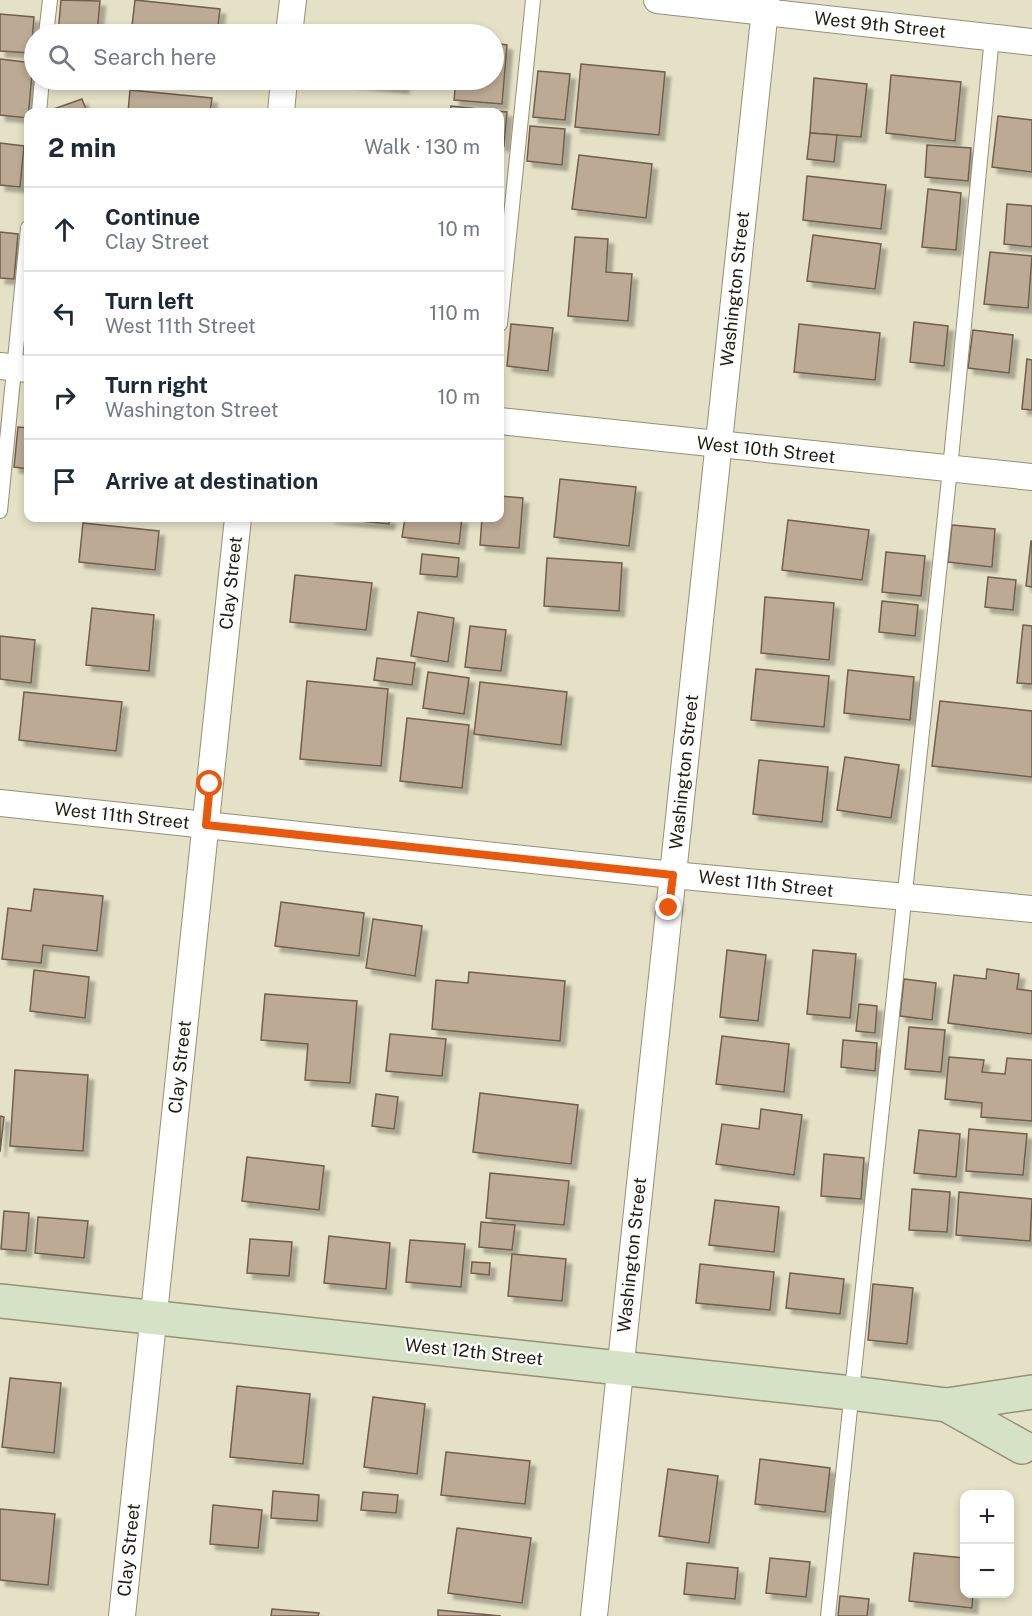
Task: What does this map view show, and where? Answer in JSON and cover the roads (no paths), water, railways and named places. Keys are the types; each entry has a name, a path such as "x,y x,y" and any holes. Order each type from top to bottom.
{"main road":[{"name":"West 12th Street","path":"0,1301 851,1393 947,1406 1032,1394"},
{"path":"1027,1456 1020,1427 1032,1394"},
{"name":"West 12th Street","path":"947,1406 1027,1456"}],"street":[{"path":"290,24 293,0"},
{"name":"West 9th Street","path":"657,0 766,6 1032,42"},
{"name":"Washington Street","path":"594,1616 766,6"},
{"path":"281,108 283,90"},
{"name":"West 10th Street","path":"504,421 1032,477"},
{"name":"Clay Street","path":"122,1616 238,522"},
{"name":"West 11th Street","path":"0,803 673,875 1032,909"}],"lane":[{"path":"47,24 50,0"},
{"path":"504,285 533,0"},
{"path":"828,1616 950,469 992,37"},
{"path":"39,108 41,90"},
{"path":"0,511 24,271"}]}
